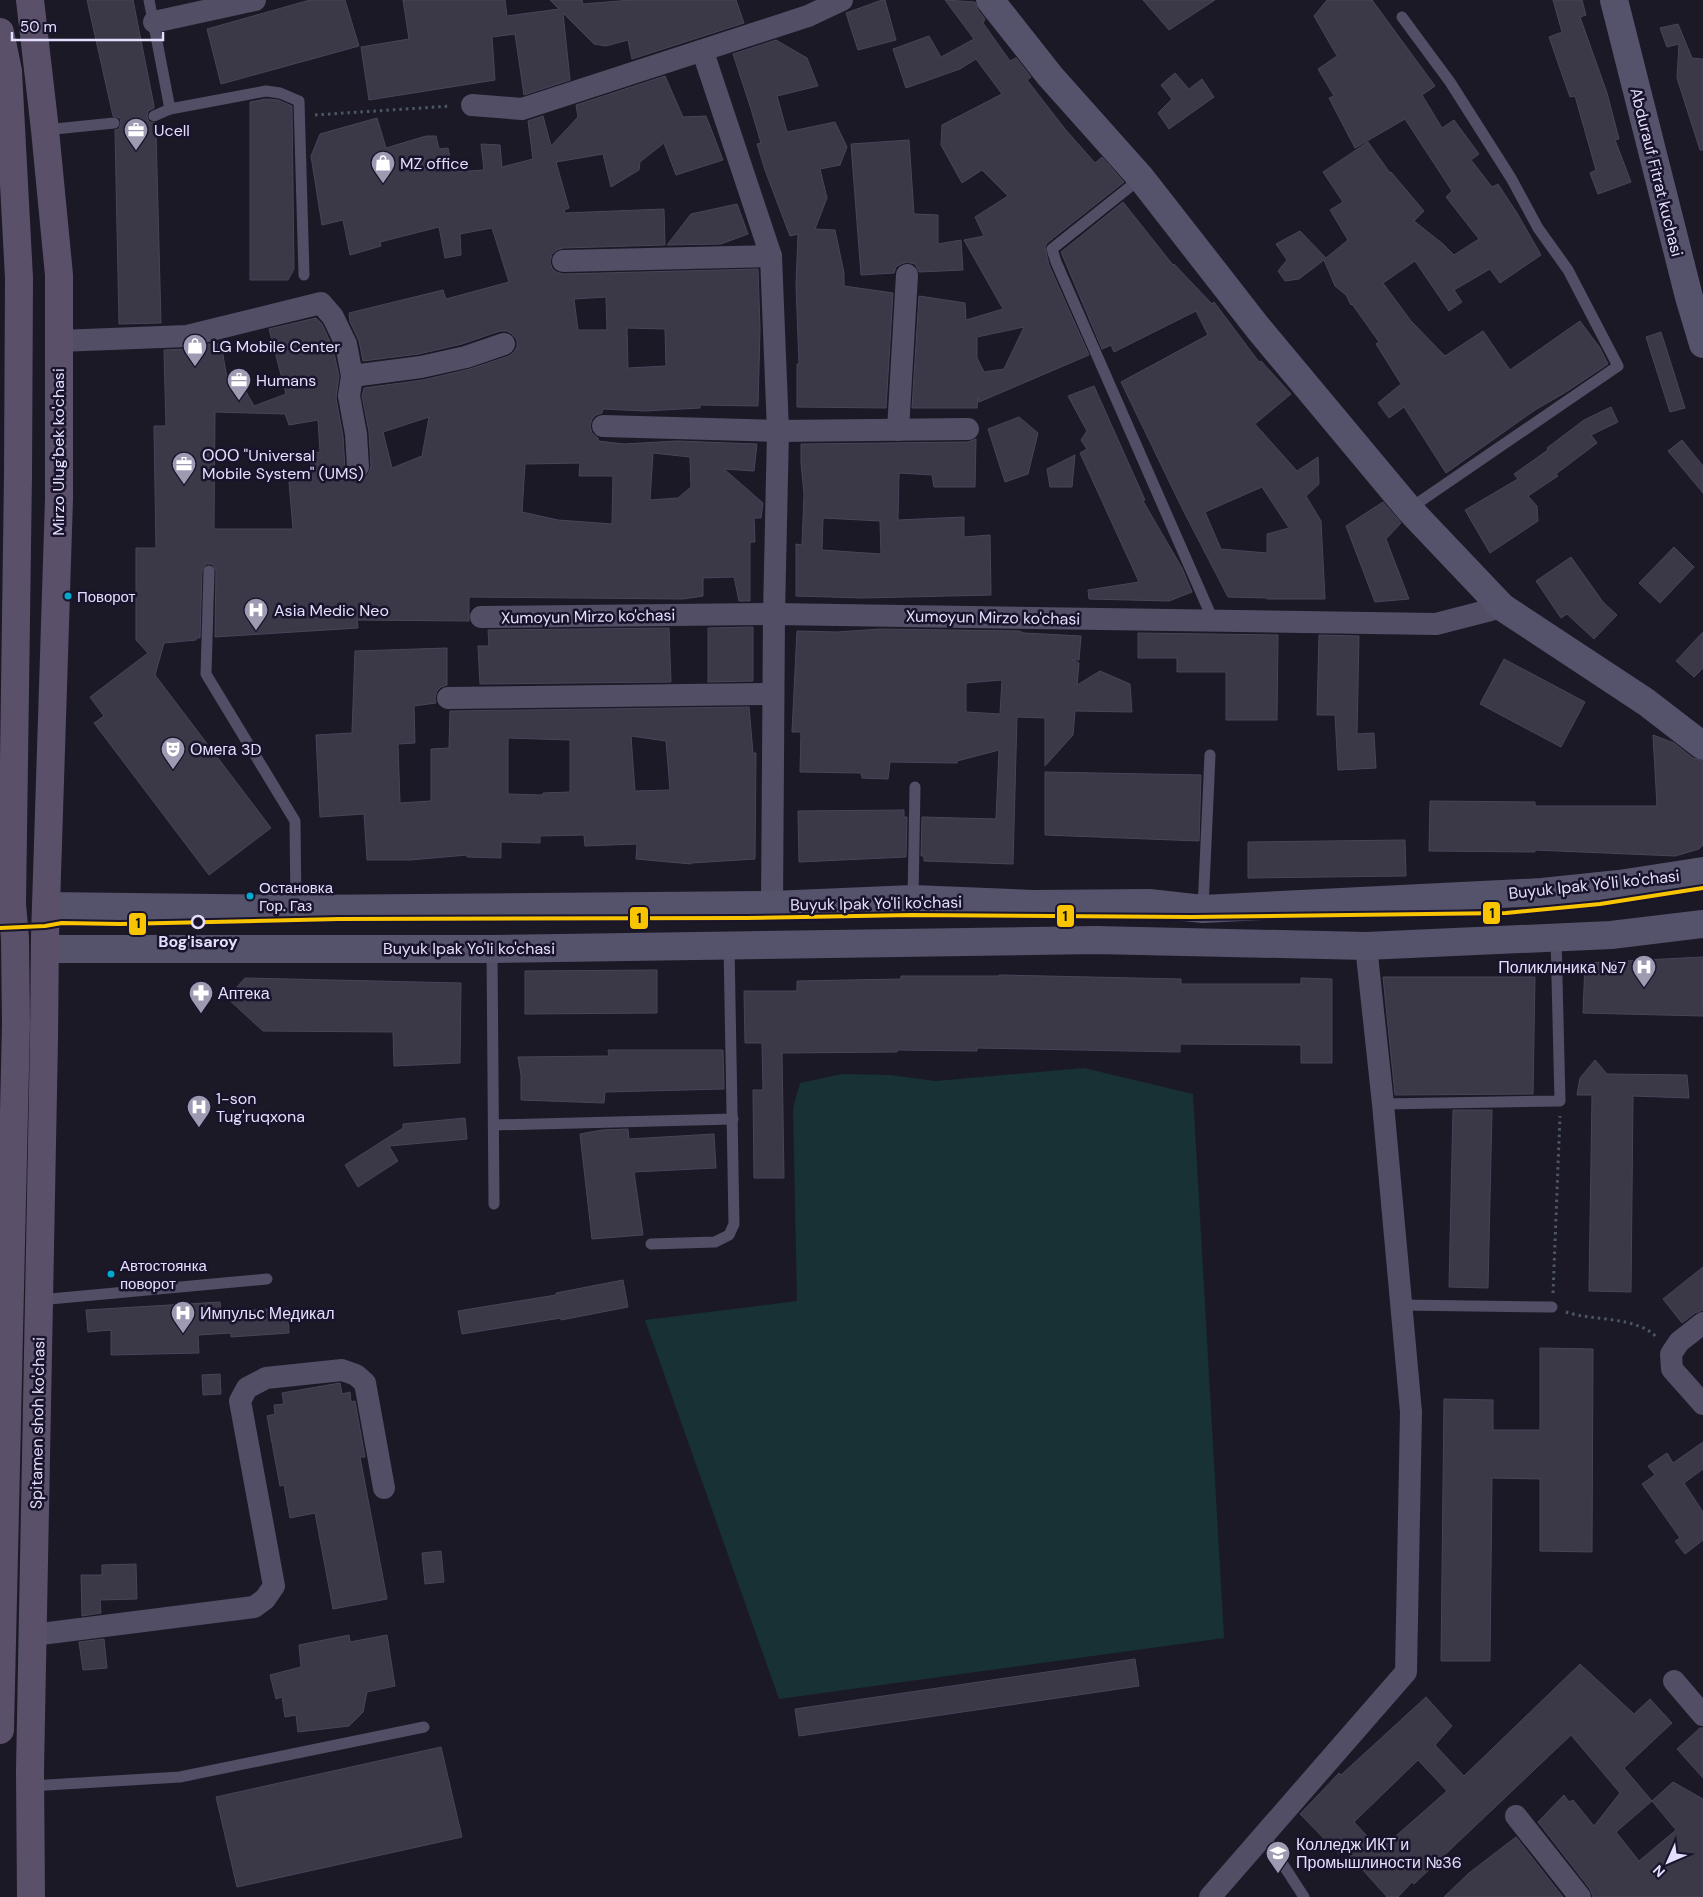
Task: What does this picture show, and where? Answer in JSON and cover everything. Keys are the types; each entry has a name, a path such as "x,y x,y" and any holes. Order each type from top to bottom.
{"main road":[{"name":"Mirzo Ulug'bek ko'chasi","path":"30,0 59,275 59,499 45,949"},
{"path":"990,0 1050,76 1141,178 1258,328 1409,509 1502,607 1646,702 1702,744"},
{"name":"Abdurauf Fitrat kuchasi","path":"1614,0 1696,297 1703,344"},
{"path":"0,32 8,71 6,138 19,278 14,477 13,762 6,904 46,906"},
{"path":"0,803 13,762"},
{"name":"Buyuk Ipak Yo'li ko'chasi","path":"46,906 296,909 772,905 913,899 1033,904 1149,903 1203,909 1542,892 1619,884 1701,870"},
{"name":"Spitamen shoh ko'chasi","path":"0,1730 1,1599 16,1024 8,954 6,904"},
{"name":"Buyuk Ipak Yo'li ko'chasi","path":"45,949 492,949 1096,940 1366,946 1611,935 1703,924"},
{"path":"8,954 45,949"},
{"name":"Spitamen shoh ko'chasi","path":"31,1897 30,1786 45,949"}],"street":[{"path":"154,22 255,0"},
{"path":"472,105 522,109 703,52 808,16 842,0"},
{"path":"703,52 771,256 778,430 774,614 772,905"},
{"path":"563,262 771,256"},
{"path":"898,430 907,275"},
{"path":"59,341 187,336 321,303 333,317 346,344 352,376 349,396 356,434 358,467"},
{"path":"352,376 421,367 466,357 504,344"},
{"path":"603,426 778,430 968,429"},
{"name":"Xumoyun Mirzo ko'chasi","path":"481,617 774,614 1436,624 1502,607"},
{"path":"448,698 773,694"},
{"path":"1210,1897 1406,1672 1410,1412 1384,1104 1366,946"},
{"path":"1703,1323 1679,1342 1670,1354 1672,1369 1703,1404"},
{"path":"33,1634 254,1608 265,1599 274,1586 240,1401 247,1388 266,1378 342,1370 356,1375 365,1383 384,1488"},
{"path":"1674,1681 1703,1715"},
{"path":"1516,1816 1580,1897"}],"lane":[{"path":"149,0 170,109"},
{"path":"1402,17 1450,82 1511,178 1538,228 1568,270 1618,366 1409,509"},
{"path":"154,116 170,109 266,91 280,93 299,101 304,275"},
{"path":"45,130 114,123"},
{"path":"1141,178 1052,249 1056,262 1213,620"},
{"path":"208,571 206,674 295,820 296,909"},
{"path":"1203,909 1210,755"},
{"path":"913,899 915,787"},
{"path":"1384,1104 1560,1101 1556,938"},
{"path":"651,1244 715,1242 729,1235 734,1224 729,946"},
{"path":"492,949 494,1204"},
{"path":"494,1125 732,1119"},
{"path":"39,1300 267,1279"},
{"path":"1401,1305 1552,1307"},
{"path":"30,1786 180,1776 424,1727"},
{"path":"1264,1835 1304,1897"}],"path":[{"path":"300,116 472,105"},
{"path":"1560,1101 1552,1307 1572,1314 1635,1325 1654,1334 1670,1354"}],"green space":[{"path":"1084,1068 1193,1094 1224,1638 779,1699 645,1320 797,1301 793,1108 800,1083 842,1074 889,1075 936,1081"}],"building":[{"path":"87,0 133,0 154,106 154,108 148,111 147,116 149,122 155,123 156,132 161,323 119,324 115,130 119,129 121,123 120,118 113,116"},
{"path":"310,0 345,0 359,46 221,84 207,29"},
{"path":"403,0 505,0 507,16 559,9 550,0 582,0 583,4 631,0 736,0 744,23 632,59 628,40 606,46 594,44 563,13 570,80 524,95 515,34 492,37 495,80 369,100 361,47 409,39"},
{"path":"885,0 896,40 858,50 846,13"},
{"path":"945,0 975,2 985,19 983,23 1010,61 1016,58 1031,77 1027,80 1065,129 1095,163 1102,157 1124,182 1047,243 1045,247 1049,265 1089,355 979,402 978,398 977,408 912,408 919,296 965,303 966,320 1003,309 964,240 984,236 975,217 1008,196 982,170 962,183 941,145 942,125 1002,94 976,59 960,69 906,88 893,49 929,36 941,57 974,39","holes":["1024,327 1004,369 984,372 977,358 977,337"]},
{"path":"1143,0 1215,0 1169,30"},
{"path":"1327,0 1372,0 1435,86 1422,95 1442,128 1454,120 1479,154 1471,160 1492,187 1498,184 1541,255 1500,283 1490,269 1454,290 1462,302 1449,311 1415,261 1383,283 1411,321 1445,356 1483,331 1510,370 1580,321 1600,348 1608,364 1535,410 1446,473 1404,407 1389,418 1378,403 1401,384 1376,344 1379,342 1351,305 1346,295 1335,286 1324,260 1299,279 1285,281 1278,271 1287,260 1276,244 1300,231 1326,258 1348,240 1330,210 1343,202 1323,172 1368,142 1390,173 1424,211 1414,221 1454,255 1479,239 1446,197 1452,191 1405,119 1355,148 1329,98 1334,96 1318,69 1337,56 1314,16"},
{"path":"1553,0 1582,0 1586,15 1580,17 1607,93 1619,139 1615,140 1631,182 1598,194 1590,173 1596,170 1575,96 1570,97 1549,37 1562,32"},
{"path":"1678,24 1692,58 1703,59 1703,150 1700,150 1677,78 1679,44 1667,47 1660,28"},
{"path":"776,40 807,58 818,86 777,96 787,132 835,122 847,147 840,165 820,169 827,198 815,229 835,230 844,273 844,286 893,293 886,408 797,407 797,364 799,364 796,285 798,234 790,236 765,170 757,144 761,143 733,54"},
{"path":"1175,73 1189,89 1202,79 1214,97 1169,129 1158,113 1172,99 1161,85"},
{"path":"665,76 683,117 706,116 723,160 676,175 664,143 640,162 639,170 611,187 603,154 556,162 569,208 564,210 565,213 664,209 665,245 563,248 552,254 550,262 556,272 563,274 758,269 760,329 758,406 700,405 700,408 645,411 603,409 602,413 592,419 590,426 592,433 598,438 598,441 624,444 677,441 757,444 754,471 724,469 763,503 761,518 754,518 755,542 750,542 750,601 739,601 734,577 703,578 703,596 683,599 469,597 469,621 357,620 358,628 215,637 216,571 212,564 206,564 202,571 200,638 164,643 155,675 271,828 209,875 94,723 104,716 90,697 148,653 136,640 136,548 156,548 154,426 166,426 164,350 188,349 208,344 221,344 229,389 245,390 254,406 286,394 269,329 316,318 322,324 333,348 339,376 336,398 343,436 347,475 358,480 365,478 371,466 369,432 362,396 364,388 423,380 470,369 509,356 517,347 517,340 507,331 500,331 462,344 419,354 363,361 359,341 350,322 349,313 443,290 446,299 509,282 492,228 460,234 461,255 445,258 439,227 380,242 381,246 350,255 343,220 322,225 311,156 320,134 377,118 386,148 426,136 436,136 439,149 448,148 453,172 484,170 481,144 500,145 502,167 533,159 528,121 543,116 551,146 578,117 576,105","holes":["606,297 607,330 578,330 574,299","627,328 665,329 666,366 628,368","215,412 285,414 289,425 318,420 320,452 309,453 312,479 289,482 293,529 214,529","429,417 422,456 392,468 383,432","653,453 690,457 691,487 678,498 650,500","580,463 579,476 613,476 612,524 558,520 522,512 525,464"]},
{"path":"266,99 278,100 292,106 294,269 288,280 250,280 250,102"},
{"path":"909,140 914,214 938,215 938,244 961,240 963,270 919,272 915,264 907,262 896,267 894,273 861,275 851,144"},
{"path":"1123,202 1173,265 1212,304 1214,302 1259,362 1261,361 1291,394 1255,424 1297,471 1318,457 1319,484 1306,496 1321,521 1325,599 1228,597 1182,508 1121,382 1208,335 1196,311 1114,352 1111,345 1102,349 1061,252","holes":["1262,487 1289,528 1267,534 1267,553 1221,549 1205,512"]},
{"path":"737,204 748,234 721,244 667,245 691,214"},
{"path":"1661,332 1685,408 1670,412 1646,337"},
{"path":"1094,386 1145,500 1143,501 1182,568 1192,592 1169,601 1089,599 1088,590 1139,582 1080,453 1087,449 1081,440 1087,431 1068,396"},
{"path":"1611,407 1618,422 1591,435 1597,443 1556,474 1558,476 1528,496 1537,506 1538,521 1490,553 1465,510 1518,479 1514,474 1548,450 1547,448 1584,420"},
{"path":"1019,417 1038,433 1028,474 1005,482 988,429"},
{"path":"976,439 975,487 934,487 932,475 899,473 898,520 964,517 964,537 990,535 991,595 863,598 796,596 796,544 802,545 804,494 801,444 968,442","holes":["823,518 880,521 881,554 822,550"]},
{"path":"1682,440 1703,466 1703,493 1668,451"},
{"path":"1075,455 1072,487 1050,487 1047,469"},
{"path":"1383,502 1401,523 1386,539 1409,599 1375,602 1346,526"},
{"path":"1674,547 1694,567 1660,603 1639,583"},
{"path":"1571,557 1603,602 1617,615 1594,639 1567,614 1561,618 1536,581"},
{"path":"753,627 753,681 708,682 708,628"},
{"path":"669,628 671,682 480,684 478,646 489,646 488,630"},
{"path":"881,629 1019,631 1024,633 1081,636 1079,660 1072,660 1079,663 1077,685 1100,671 1130,684 1132,712 1075,711 1073,735 1045,766 1045,718 1017,717 1013,864 924,861 924,856 921,856 922,817 996,819 999,750 957,761 957,763 890,762 888,779 862,778 861,773 800,772 801,732 792,732 797,631 837,632","holes":["1002,680 1000,714 966,712 966,683"]},
{"path":"1703,632 1703,668 1694,677 1676,661"},
{"path":"1138,633 1278,635 1277,720 1226,720 1226,672 1177,672 1177,658 1138,658"},
{"path":"1319,635 1359,636 1357,734 1374,733 1376,768 1338,770 1335,715 1317,715"},
{"path":"447,648 447,685 437,691 436,703 414,706 415,743 398,744 400,803 431,801 431,749 449,748 450,711 749,707 753,753 756,753 755,859 691,864 636,859 637,844 585,846 584,835 540,836 540,843 501,842 501,858 467,857 467,855 410,860 367,860 364,814 320,817 316,735 352,733 355,651","holes":["631,736 666,741 670,790 635,791","508,738 570,740 570,792 543,793 543,795 508,794"]},
{"path":"1504,659 1585,702 1561,747 1480,704"},
{"path":"1653,735 1674,743 1693,758 1703,761 1703,845 1699,849 1675,856 1535,850 1535,852 1429,851 1430,801 1535,802 1535,806 1657,806"},
{"path":"1045,772 1201,775 1199,841 1045,835"},
{"path":"904,810 904,817 907,817 906,857 799,862 798,811"},
{"path":"1405,840 1406,876 1248,878 1248,842"},
{"name":"Поликлиника №7","path":"1703,957 1703,1016 1583,1013 1585,963"},
{"path":"657,970 657,1013 525,1014 525,971"},
{"path":"999,975 1181,979 1181,984 1301,984 1301,978 1332,979 1332,1063 1301,1063 1301,1045 1180,1044 1180,1052 977,1048 977,1051 897,1050 897,1052 782,1053 784,1178 754,1178 753,1090 763,1090 762,1043 745,1043 744,991 797,991 797,981 901,979 901,976"},
{"path":"1383,977 1535,977 1533,1094 1395,1095"},
{"path":"245,978 461,983 460,1063 394,1066 393,1032 263,1031 227,998"},
{"path":"608,1050 723,1050 724,1089 605,1092 604,1103 521,1100 521,1075 518,1057 609,1056"},
{"path":"1595,1060 1607,1074 1687,1075 1689,1098 1633,1096 1631,1292 1589,1291 1592,1095 1577,1095 1580,1078"},
{"path":"1453,1110 1492,1110 1488,1288 1449,1287"},
{"path":"465,1118 467,1139 389,1146 398,1161 358,1187 345,1165 403,1128 403,1124"},
{"path":"628,1129 629,1139 714,1134 716,1168 634,1172 643,1235 592,1239 580,1134 602,1130"},
{"path":"1703,1267 1703,1310 1695,1313 1682,1323 1663,1299"},
{"path":"623,1280 628,1307 561,1320 561,1318 462,1334 458,1311 556,1295 556,1293"},
{"path":"220,1302 221,1312 288,1308 289,1333 231,1337 231,1333 198,1335 199,1353 111,1355 111,1330 88,1332 86,1310"},
{"path":"1540,1348 1593,1349 1592,1552 1540,1551 1540,1479 1492,1478 1490,1661 1441,1661 1444,1399 1493,1400 1493,1430 1540,1430"},
{"path":"220,1374 221,1394 203,1395 202,1375"},
{"path":"340,1383 342,1394 350,1392 351,1402 355,1401 365,1457 360,1457 387,1599 333,1609 315,1513 290,1518 284,1485 280,1486 267,1416 275,1414 274,1405 284,1404 282,1393"},
{"path":"1703,1442 1703,1469 1684,1483 1703,1512 1703,1540 1685,1554 1675,1541 1680,1538 1642,1484 1655,1475 1648,1466 1667,1453 1673,1463"},
{"path":"441,1551 444,1582 425,1584 422,1553"},
{"path":"136,1564 137,1599 100,1600 101,1613 82,1616 81,1575 102,1575 102,1565"},
{"path":"349,1635 350,1642 387,1635 395,1686 367,1692 363,1712 349,1726 298,1732 296,1715 285,1717 282,1697 276,1699 270,1675 301,1667 299,1645"},
{"path":"104,1639 107,1668 83,1670 79,1642"},
{"path":"1135,1659 1139,1686 799,1736 795,1709"},
{"path":"1580,1664 1634,1714 1650,1699 1672,1723 1624,1768 1652,1801 1673,1782 1703,1799 1703,1897 1593,1897 1590,1889 1538,1822 1564,1795 1569,1802 1573,1800 1594,1826 1620,1793 1571,1735 1398,1897 1387,1897 1345,1850 1340,1855 1300,1814 1339,1773 1341,1775 1426,1697 1452,1726 1435,1745 1464,1776","holes":["1418,1760 1447,1791 1380,1850 1354,1822","1652,1801 1676,1830 1639,1861 1616,1832"]},
{"path":"1700,1728 1703,1728 1703,1778 1677,1749"},
{"path":"441,1747 462,1837 237,1887 216,1797"},
{"path":"1516,1837 1563,1897 1444,1897 1469,1873"}],"transit line":[{"name":"1","path":"0,928 45,926 62,923 120,924 339,919 746,918 911,915 1192,917 1506,913 1600,904 1703,888"}],"place":[{"name":"Ucell","path":"136,151"},
{"name":"MZ office","path":"383,184"},
{"name":"LG Mobile Center","path":"195,367"},
{"name":"Humans","path":"239,401"},
{"name":"ООО \"Universal Mobile System\" (UMS)","path":"184,485"},
{"name":"Поворот","path":"68,596"},
{"name":"Asia Medic Neo","path":"256,631"},
{"name":"Омега 3D","path":"173,770"},
{"name":"Остановка Гор. Газ","path":"250,896"},
{"name":"Bog'isaroy","path":"198,922"},
{"name":"Поликлиника №7","path":"1644,988"},
{"name":"Аптека","path":"201,1014"},
{"name":"1-son Tug'ruqxona","path":"199,1128"},
{"name":"Автостоянка поворот","path":"111,1274"},
{"name":"Импульс Медикал","path":"183,1334"},
{"name":"Колледж ИКТ и Промышлиности №36","path":"1278,1874"}]}
